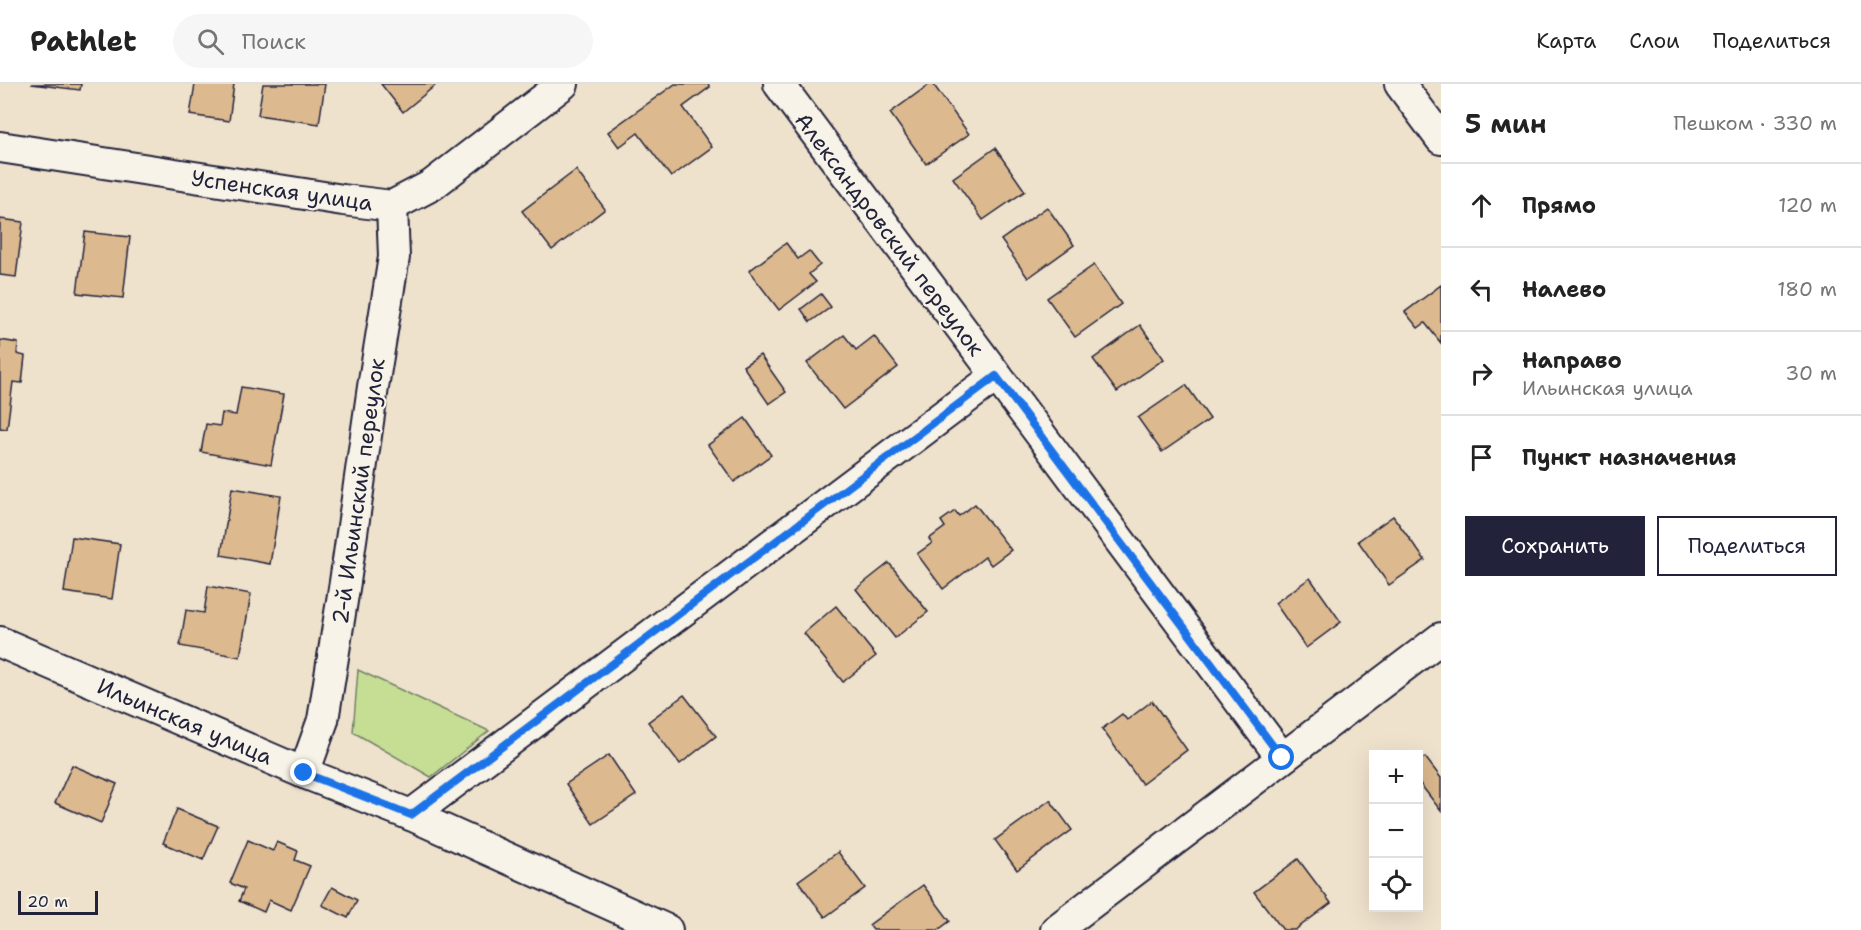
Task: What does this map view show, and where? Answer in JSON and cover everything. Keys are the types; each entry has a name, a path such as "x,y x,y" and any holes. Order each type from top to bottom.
{"street":[{"name":"Успенская улица","path":"0,147 392,206 432,185 563,84"},
{"name":"Александровский переулок","path":"779,84 1282,758"},
{"path":"1400,84 1441,139"},
{"name":"2-й Ильинский переулок","path":"304,773 323,720 345,582 394,257 392,206"},
{"path":"411,815 996,376"},
{"path":"1056,930 1441,638"},
{"name":"Ильинская улица","path":"0,642 304,773 411,815 667,930"}],"green space":[{"path":"358,670 489,731 431,777 353,732"}],"building":[{"path":"31,84 81,84 80,90"},
{"path":"195,84 234,84 229,121 190,115"},
{"path":"263,84 325,84 319,124 258,115"},
{"path":"381,84 437,84 403,112"},
{"path":"675,84 708,84 710,87 683,107 712,147 671,177 638,133 619,147 608,132"},
{"path":"933,84 969,134 926,164 890,113"},
{"path":"995,148 1025,191 983,220 953,178"},
{"path":"576,170 605,209 552,250 522,211"},
{"path":"1047,207 1074,245 1028,278 1001,240"},
{"path":"0,219 23,222 16,277 0,275"},
{"path":"85,232 130,237 123,298 77,293"},
{"path":"786,243 798,259 809,251 820,265 809,274 816,282 779,310 749,271"},
{"path":"1094,265 1121,304 1075,337 1047,298"},
{"path":"1441,285 1441,343 1425,323 1418,328 1405,312"},
{"path":"821,294 831,307 810,322 801,309"},
{"path":"1140,325 1164,359 1117,392 1093,359"},
{"path":"844,335 856,350 874,336 898,367 843,409 807,363"},
{"path":"0,340 18,343 17,354 25,356 22,383 13,382 7,429 0,428"},
{"path":"760,355 786,392 769,404 743,366"},
{"path":"1186,385 1210,419 1162,452 1138,418"},
{"path":"241,387 284,394 271,465 201,452 206,424 220,426 222,413 236,415"},
{"path":"745,418 771,455 734,482 708,445"},
{"path":"232,488 281,496 270,564 221,555"},
{"path":"975,504 1011,550 991,565 985,557 943,589 917,554 932,543 929,539 945,527 941,521 955,511 959,516"},
{"path":"1393,516 1425,560 1389,585 1358,541"},
{"path":"72,537 120,544 112,599 64,592"},
{"path":"889,563 928,612 895,638 856,589"},
{"path":"1310,578 1341,622 1306,648 1275,603"},
{"path":"208,586 251,594 240,657 180,646 186,610 204,613"},
{"path":"836,606 876,656 843,682 804,633"},
{"path":"684,695 716,736 680,764 648,722"},
{"path":"1152,701 1187,750 1142,784 1102,729 1122,714 1127,720"},
{"path":"609,755 636,795 593,824 566,784"},
{"path":"1425,757 1441,778 1441,811 1423,788 1423,758"},
{"path":"72,765 117,784 101,823 55,803"},
{"path":"1050,800 1072,830 1017,870 995,840"},
{"path":"177,809 218,826 203,860 163,843"},
{"path":"248,840 273,851 277,842 298,851 295,860 310,866 291,910 269,900 264,912 239,901 244,889 230,883"},
{"path":"838,852 865,888 825,917 798,881"},
{"path":"1298,859 1331,903 1295,930 1283,930 1254,892"},
{"path":"923,885 950,921 938,930 873,930 869,925"},
{"path":"332,887 357,900 348,918 322,905"}],"route":[{"path":"304,773 411,815 996,376 1282,758"}]}
